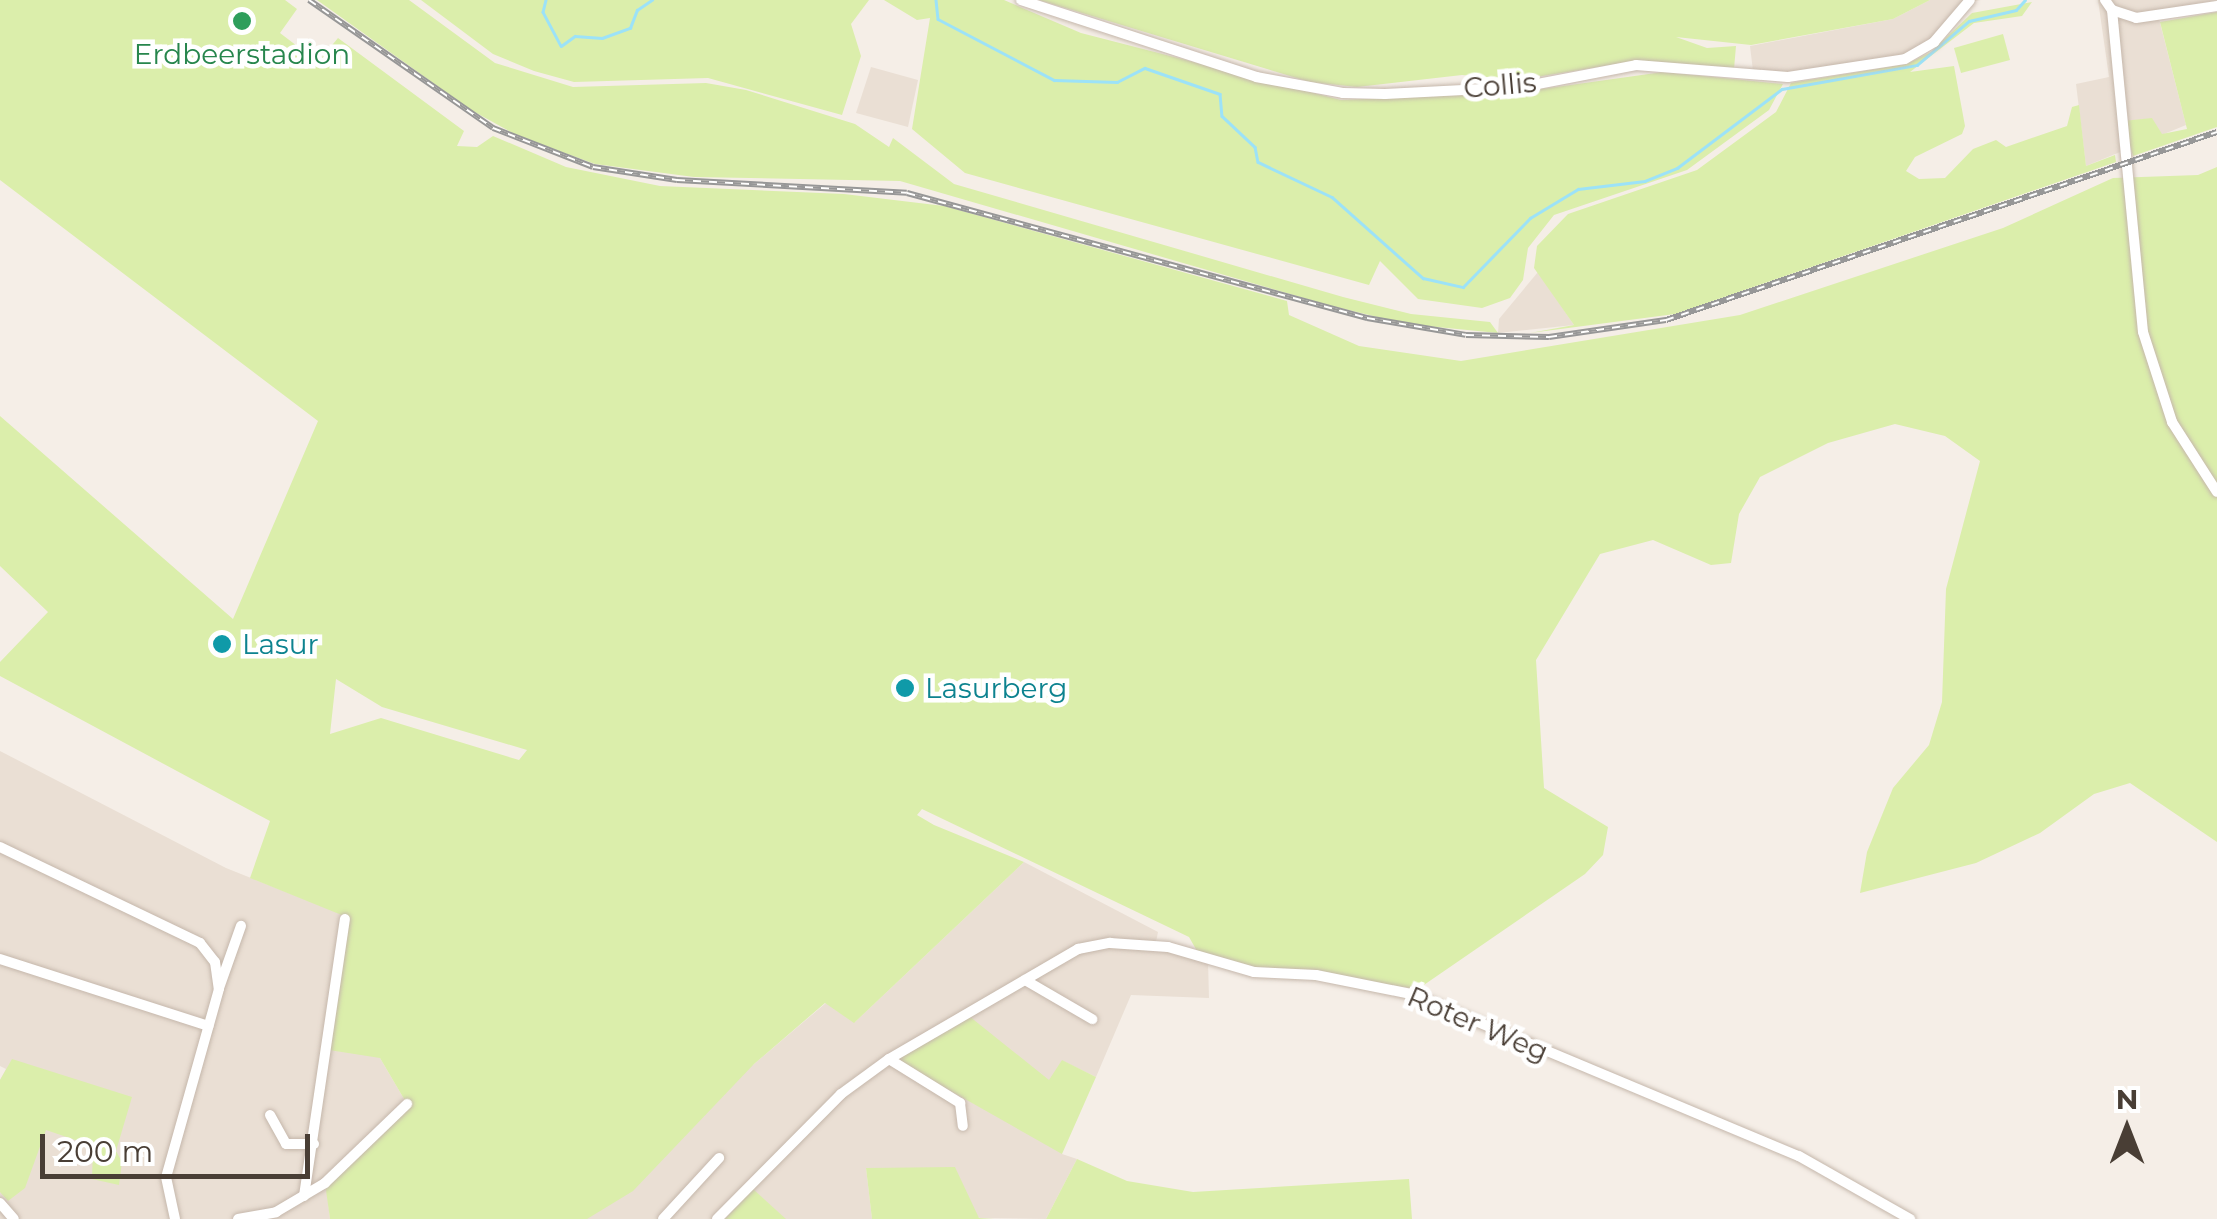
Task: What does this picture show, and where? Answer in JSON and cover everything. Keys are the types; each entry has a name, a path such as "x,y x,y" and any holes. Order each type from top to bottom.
{"street":[{"name":"Collis","path":"1020,0 1256,77 1329,92 1385,94 1522,86 1636,65 1788,78 1905,60 1934,42 1970,0"},
{"path":"2108,5 2136,18 2217,6"},
{"path":"2108,5 2117,105 2134,191 2143,332 2172,422 2217,492"},
{"path":"0,848 200,942 215,962 219,989"},
{"path":"304,1196 345,920"},
{"path":"175,1219 166,1178 219,989 242,926"},
{"name":"Roter Weg","path":"716,1219 840,1094 889,1059 1078,948 1110,944 1168,946 1254,972 1381,986 1799,1156 1910,1219"},
{"path":"0,959 208,1026"},
{"path":"1025,980 1092,1019"},
{"path":"889,1059 960,1103 962,1126"},
{"path":"238,1219 276,1212 304,1196 407,1104"},
{"path":"270,1114 286,1144 314,1144"},
{"path":"663,1219 719,1158"},
{"path":"0,1203 14,1219"}],"shaded area":[{"path":"1930,0 1981,0 1963,3 1930,40 1902,56 1799,74 1753,71 1750,46 1893,19"},
{"path":"2098,0 2217,0 2157,11 2186,125 2086,166 2076,84 2109,77"},
{"path":"871,67 918,80 908,127 856,113"},
{"path":"1538,272 1574,325 1498,333 1499,319"},
{"path":"0,751 226,868 349,917 380,1058 407,1104 326,1183 330,1219 0,1219 0,1080 6,1069 0,1066"},
{"path":"1024,862 1158,932 1155,947 1208,961 1209,998 1131,995 1096,1077 1063,1061 1062,1154 1077,1159 1046,1219 980,1218 866,1168 872,1219 531,1219 754,1064 826,1003 855,1022"}],"green space":[{"path":"0,0 285,0 297,9 280,33 318,62 338,38 464,131 457,146 477,147 493,136 566,167 660,186 844,194 944,206 1287,301 1289,315 1359,346 1461,361 1740,315 2003,228 2113,178 2198,175 2217,167 2217,842 2130,783 2094,794 2040,833 1976,863 1860,893 1867,852 1893,788 1929,745 1942,702 1946,589 1980,461 1945,436 1895,424 1828,443 1760,477 1739,514 1731,563 1711,565 1653,540 1600,554 1536,660 1544,788 1608,827 1603,855 1585,874 1418,989 1254,969 1197,951 1189,937 922,809 917,815 934,825 1024,862 854,1023 825,1003 754,1064 633,1191 587,1219 330,1219 325,1183 407,1104 380,1058 329,1050 349,918 250,878 270,821 0,676 0,662 48,612 0,566 0,416 233,619 318,421 0,180","holes":["336,679 382,707 527,750 519,760 381,718 330,734"]},
{"path":"317,0 409,0 495,63 573,87 706,83 746,90 855,124 889,147 893,138 954,184 1343,297 1411,314 1490,322 1498,333 1406,324 1328,305 900,181 694,177 595,164 518,136 471,110"},
{"path":"421,0 869,0 851,24 861,56 842,115 708,78 574,82 493,54"},
{"path":"884,0 1004,0 1081,33 1341,100 1513,93 1663,72 1783,84 1769,110 1687,170 1554,215 1528,248 1523,280 1510,298 1482,308 1418,299 1380,261 1369,285 965,173 912,129 930,18 917,20"},
{"path":"1039,0 1930,0 1893,19 1751,45 1676,37 1707,48 1736,46 1734,69 1635,61 1518,80 1462,75 1357,87 1310,82"},
{"path":"2032,2 2022,16 1974,23 1910,72 1954,66 1965,126 1962,134 1915,157 1906,171 1919,179 1945,178 1973,149 1996,140 2006,147 2067,126 2072,107 2079,105 2086,166 2115,155 2116,162 1675,314 1530,333 1574,325 1534,268 1537,246 1568,214 1697,170 1776,112 1791,83 1907,64 1931,52 1972,13"},
{"path":"2217,12 2217,127 2133,156 2123,121 2152,118 2162,134 2187,129 2160,22"},
{"path":"2003,34 2010,60 1961,73 1954,48"},
{"path":"969,1016 1049,1080 1062,1060 1096,1077 1062,1154 896,1060"},
{"path":"12,1059 132,1097 116,1151 122,1162 119,1185 92,1179 93,1146 46,1130 25,1188 8,1201 0,1192 0,1080"},
{"path":"1077,1159 1127,1181 1193,1192 1409,1179 1412,1219 1046,1219"},
{"path":"955,1167 979,1218 994,1219 872,1219 866,1168"},
{"path":"753,1189 786,1219 725,1219"}],"waterway":[{"path":"546,0 543,12 561,46 575,36 602,38 630,28 637,10 652,0"},
{"path":"936,0 938,19 1054,80 1117,82 1145,68 1220,94 1222,116 1255,147 1258,162 1332,197 1423,278 1463,287 1530,218 1578,189 1645,181 1677,168 1782,89 1917,65 1969,21 2016,10 2025,0"}],"railway":[{"path":"309,0 493,128 593,167 677,180 907,193 1367,318 1466,335 1549,337 1666,320 2217,132"}],"place":[{"name":"Erdbeerstadion","path":"242,21"},
{"name":"Lasur","path":"222,644"},
{"name":"Lasurberg","path":"905,688"}]}
